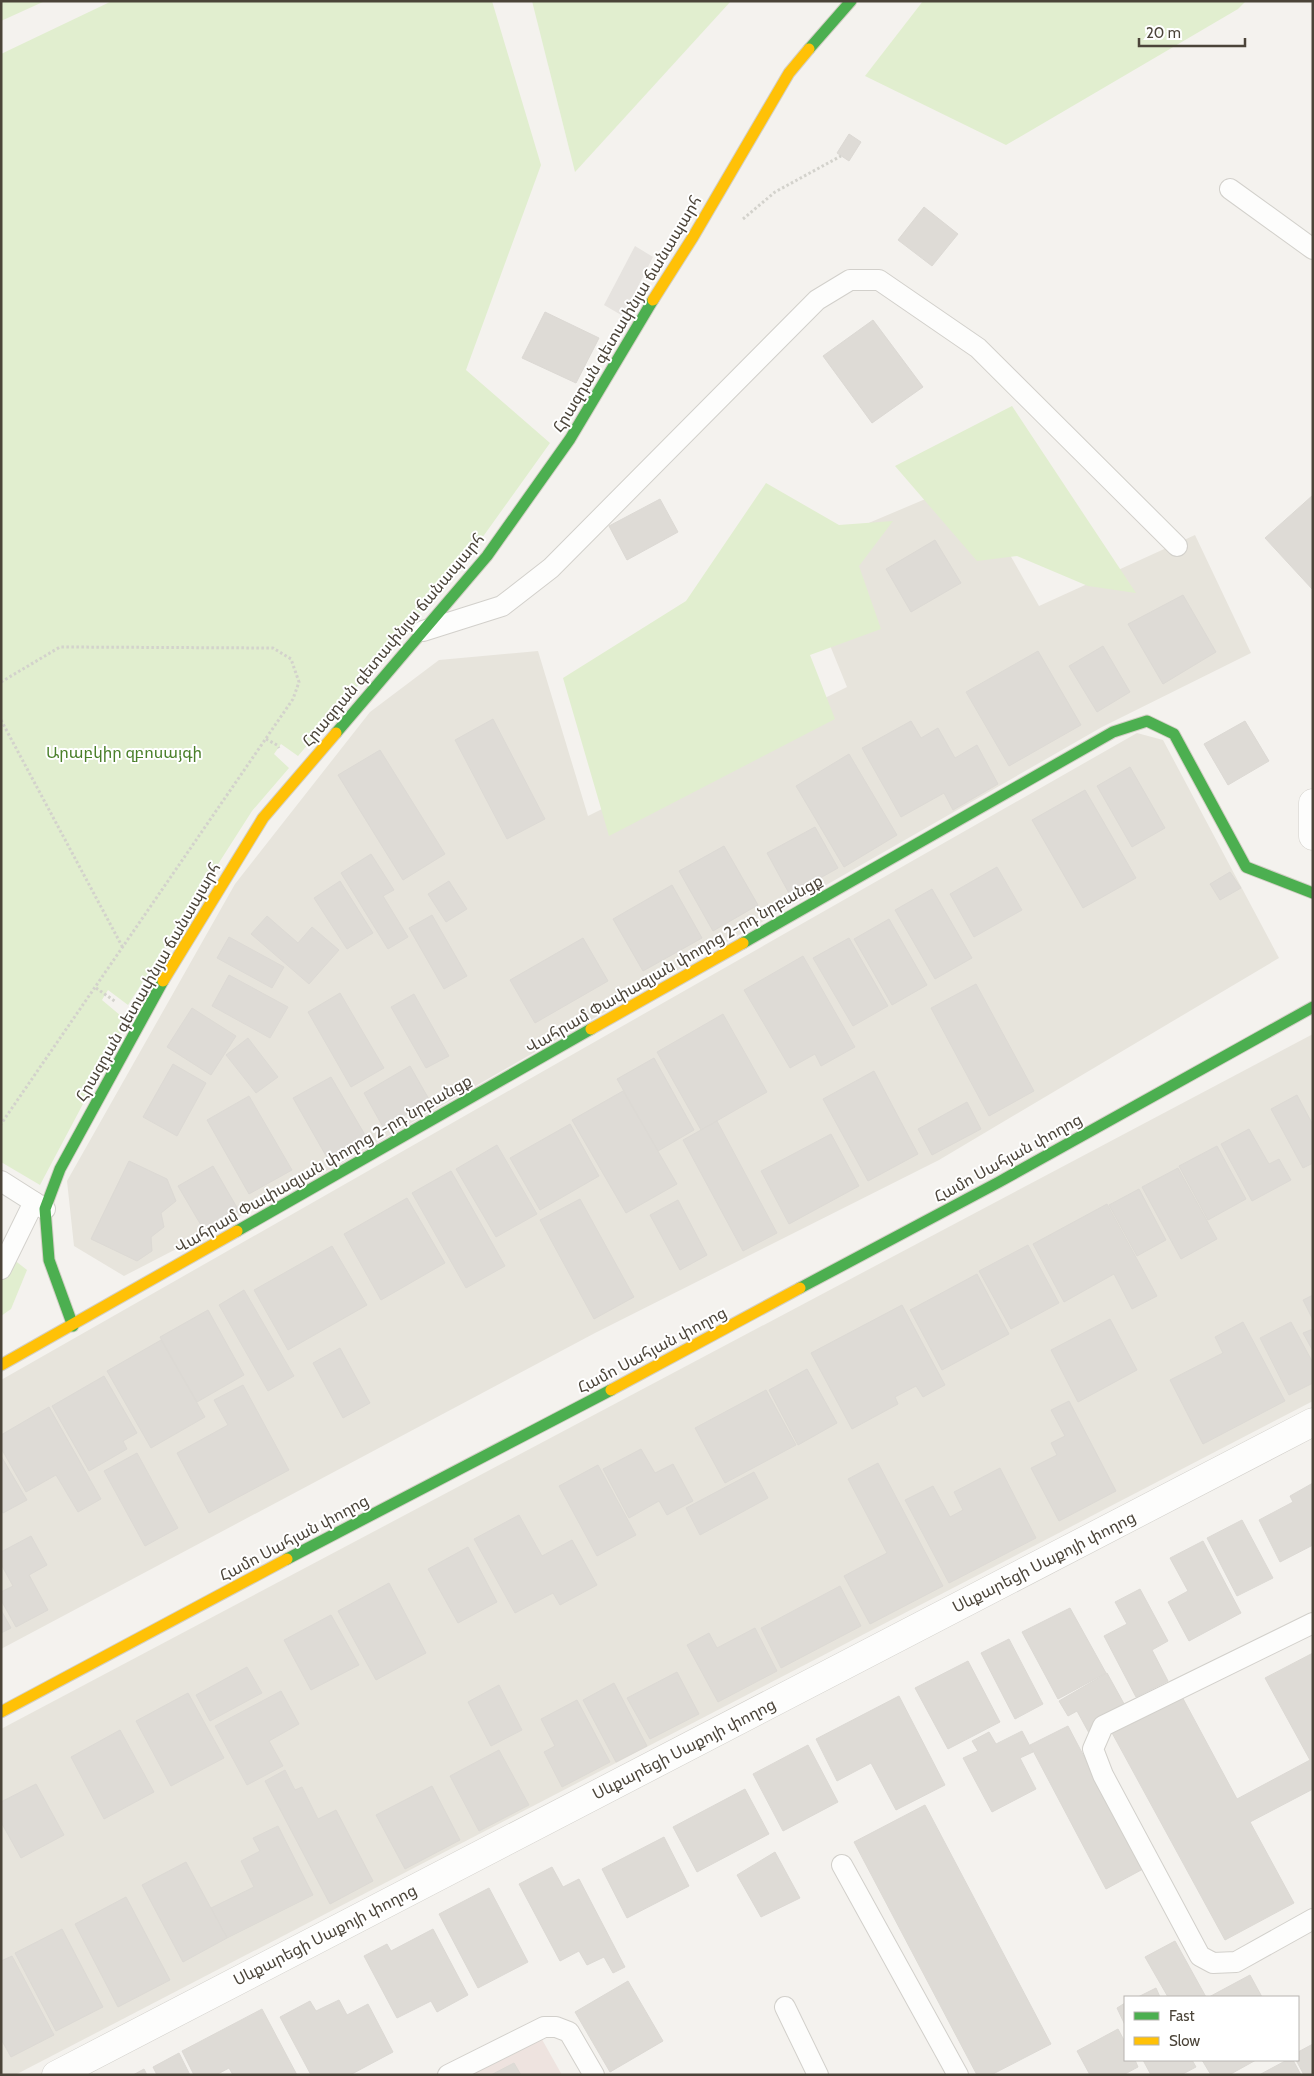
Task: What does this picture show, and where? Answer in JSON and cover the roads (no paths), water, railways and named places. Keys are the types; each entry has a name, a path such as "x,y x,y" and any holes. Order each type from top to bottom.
{"street":[{"name":"Հրազդան գետափնյա ճանապարհ","path":"73,1326 49,1260 40,1205 160,987 263,818 487,556 570,439 676,262 693,238 789,73 851,1"},
{"name":"Վահրամ Փափազյան փողոց 2-րդ նրբանցք","path":"1,1365 73,1326 1113,732 1147,721 1174,734 1246,867 1313,893"},
{"path":"1313,803 1313,836"},
{"name":"Համո Սահյան փողոց","path":"1,1712 148,1632 522,1438 999,1182 1313,1007"},
{"name":"Սևքարեցի Սաքոյի փողոց","path":"56,2075 1313,1422"}],"lane":[{"path":"1230,189 1313,249"},
{"path":"423,631 502,606 551,568 817,300 850,280 879,280 978,348 1178,546"},
{"path":"1,1181 40,1205 1,1268"},
{"path":"1313,1623 1103,1726 1093,1749 1103,1775 1200,1956 1213,1963 1236,1962 1313,1919"},
{"path":"842,1865 958,2075"},
{"path":"785,2007 818,2075"},
{"path":"448,2075 544,2027 556,2027 569,2032 594,2075"}],"park label":[{"name":"Արաբկիր զբոսայգի","path":"124,752"}]}
